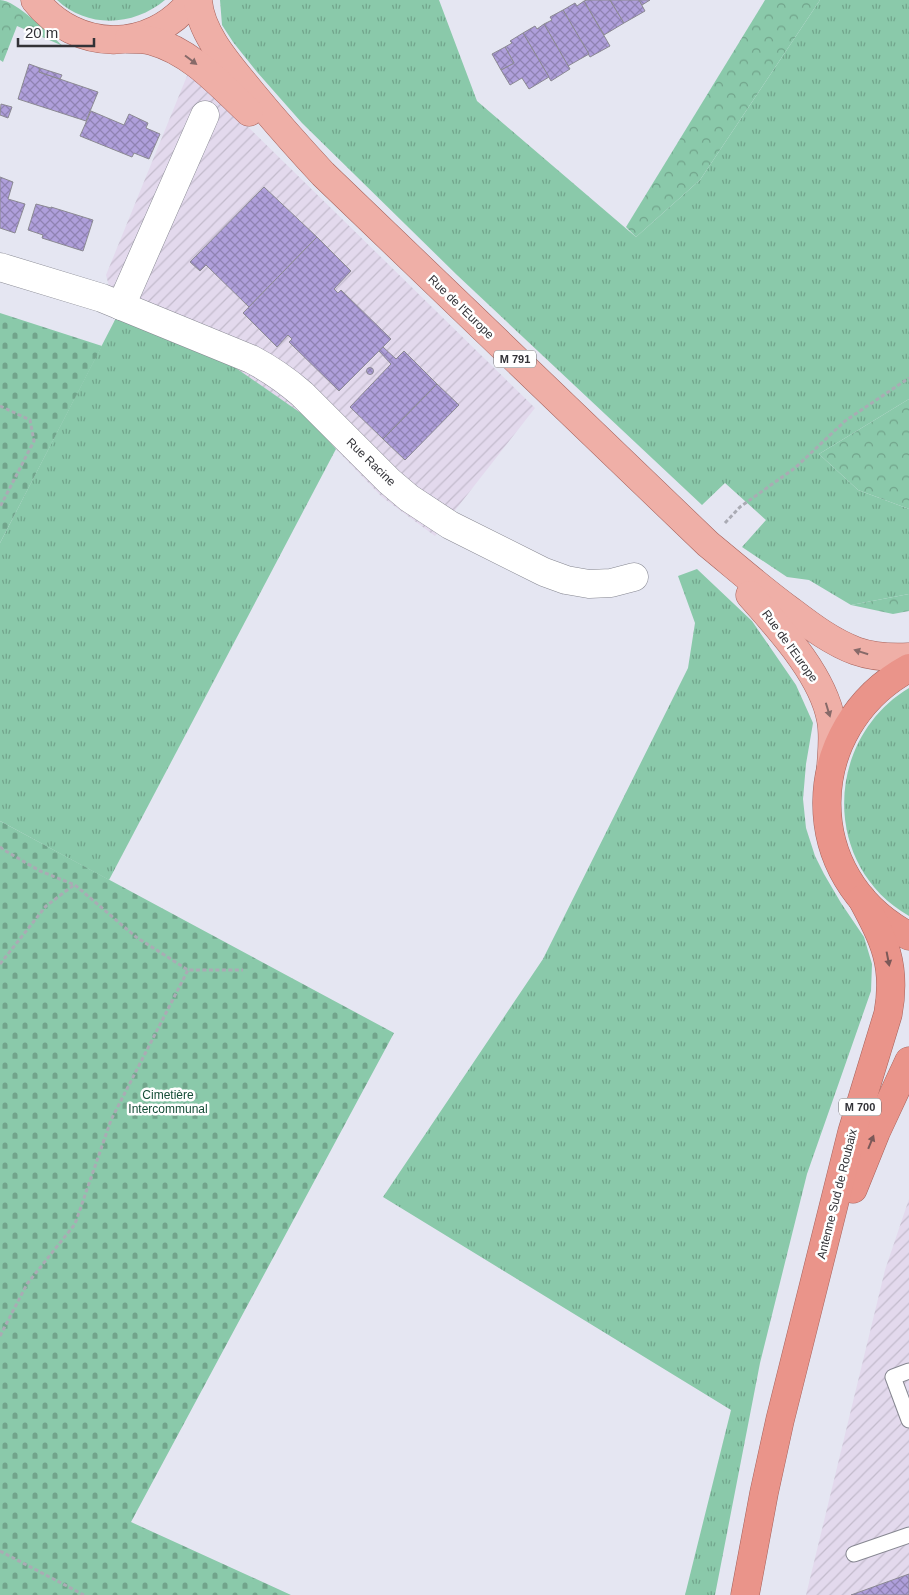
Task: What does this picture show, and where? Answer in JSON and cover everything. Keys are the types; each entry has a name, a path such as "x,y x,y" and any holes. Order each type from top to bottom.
{"highway":[{"path":"909,668 880,687 855,715 840,739 831,766 827,803 832,840 841,867 862,899 882,918 909,936"},
{"name":"Antenne Sud de Roubaix","path":"745,1595 780,1420 852,1132 888,1014 891,997 890,966 886,947 862,899"},
{"name":"Antenne Sud de Roubaix","path":"806,1320 851,1193 876,1132 909,1061"}],"main road":[{"path":"35,0 60,24 76,32 105,40 129,39 163,26 182,11 192,0"},
{"name":"Rue de l'Europe","path":"198,0 198,10 202,21 224,58 275,121 323,174 708,544 774,598 820,633 838,644 857,652 874,656 909,657"},
{"name":"Rue de l'Europe","path":"129,39 150,40 179,51 188,57 269,130 323,174"},
{"name":"Rue de l'Europe","path":"708,544 774,622 812,674 827,704 831,720 831,766"}],"street":[{"path":"121,306 204,115"},
{"name":"Rue Racine","path":"0,267 102,298 251,359 287,381 389,481 409,498 450,525 544,572 566,580 589,584 611,583 634,577"}],"lane":[{"path":"909,1371 893,1377 909,1420"},
{"path":"854,1554 909,1535"}],"path":[{"path":"708,544 740,507 795,468 845,421 909,378"},
{"path":"0,406 30,420 34,441 0,507"},
{"path":"0,847 40,871 75,885 136,937 188,970 243,970"},
{"path":"0,964 46,906 75,885"},
{"path":"0,1336 27,1284 75,1224 111,1120 188,970"},
{"path":"0,1551 84,1595"}],"shaded area":[{"path":"189,71 535,408 435,536 382,497 308,418 117,316 106,275"},
{"path":"909,1199 909,1595 806,1595 885,1270"}],"green space":[{"path":"0,0 24,12 63,46 17,26 3,62 0,60"},
{"path":"57,0 165,0 153,9 139,15 111,21 83,16"},
{"path":"220,0 439,0 477,101 636,237 700,180 820,0 909,0 909,399 819,454 858,490 909,509 909,594 851,605 809,580 787,577 742,547 766,520 725,483 702,505 457,275 302,123 257,72 222,25"},
{"path":"765,0 820,0 700,180 636,237 626,227"},
{"path":"0,313 102,346 0,543"},
{"path":"117,316 220,357 308,418 336,449 109,880 0,821 0,543"},
{"path":"909,399 909,509 858,490 819,454"},
{"path":"697,569 752,621 796,685 813,723 806,764 803,799 806,828 815,856 824,874 864,937 872,964 871,991 807,1174 760,1363 715,1595 685,1595 731,1410 383,1197 543,959 688,668 695,623 678,576"},
{"path":"909,594 909,611 893,614 851,605"},
{"path":"909,688 909,916 880,894 860,866 848,835 844,802 848,769 861,738 881,710"},
{"name":"Cimetière Intercommunal","path":"0,821 394,1033 131,1522 291,1595 0,1595"}],"building":[{"path":"610,0 624,23 604,35 584,1"},
{"path":"610,0 639,0 645,11 624,23"},
{"path":"639,0 650,0 642,5"},
{"path":"584,1 610,46 590,57 563,10 575,3 577,6"},
{"path":"563,10 589,54 568,66 544,24 552,20 550,17"},
{"path":"544,24 570,69 551,81 523,33 535,26 537,29"},
{"path":"523,33 549,77 529,89 522,78 510,85 501,70 514,63 505,47 512,43 510,41"},
{"path":"505,47 514,63 501,70 492,54"},
{"path":"29,64 40,68 39,72 98,92 86,121 18,99"},
{"path":"40,68 62,75 60,79 39,72"},
{"path":"1,104 12,107 8,118 0,115"},
{"path":"91,111 124,125 129,114 148,123 146,128 160,134 149,159 134,153 132,157 80,136"},
{"path":"0,177 13,182 8,199 25,204 15,233 0,228"},
{"path":"264,187 317,237 249,307 206,265 200,271 190,262"},
{"path":"36,204 93,220 83,251 42,238 43,235 28,230"},
{"path":"317,237 351,271 334,289 338,293 341,290 391,339 339,391 289,342 292,339 288,335 277,347 243,313"},
{"path":"383,347 396,359 404,351 437,384 383,439 350,407 391,364 379,351"},
{"path":"370,368 373,371 370,374 367,371"},
{"path":"437,384 459,405 405,460 383,439"},
{"path":"909,1574 909,1595 851,1595"}]}
